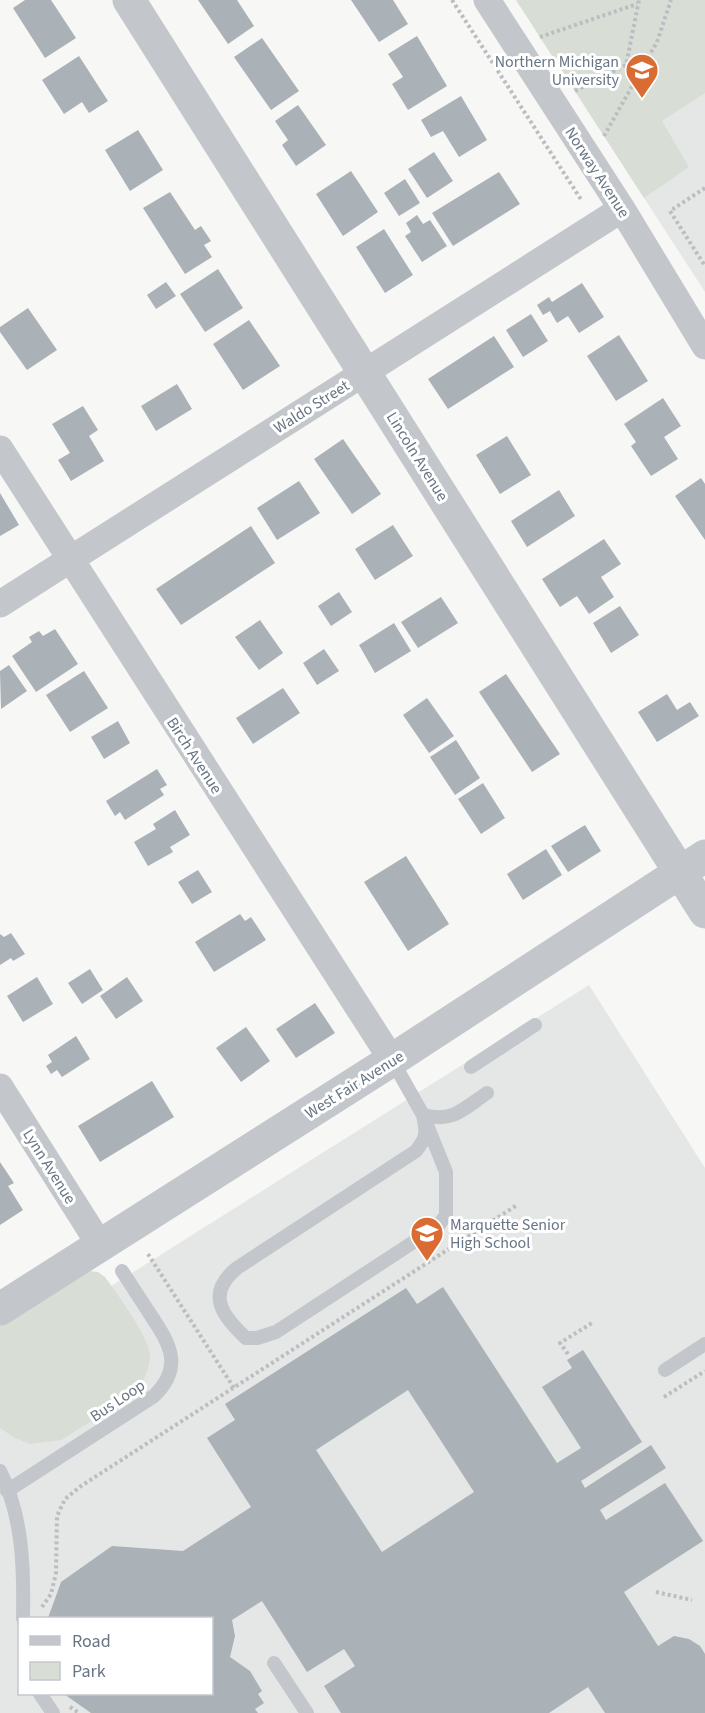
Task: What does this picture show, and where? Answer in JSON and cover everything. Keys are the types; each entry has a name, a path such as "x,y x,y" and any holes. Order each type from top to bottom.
{"street":[{"name":"Lincoln Avenue","path":"129,0 365,372 692,864 705,912"},
{"name":"Norway Avenue","path":"487,0 622,209 705,346"},
{"name":"Waldo Street","path":"0,604 622,209"},
{"name":"Birch Avenue","path":"0,449 392,1060"},
{"name":"West Fair Avenue","path":"0,1310 392,1060 692,864"},
{"name":"Lynn Avenue","path":"0,1087 100,1245"}],"lane":[{"path":"471,1067 535,1025"},
{"path":"392,1060 423,1115 446,1172 446,1215 438,1226 276,1332 257,1338 246,1338 226,1316 220,1302 220,1289 225,1278 416,1151 427,1133 423,1115"},
{"path":"423,1115 443,1119 487,1093"},
{"name":"Bus Loop","path":"7,1491 154,1396 170,1376 172,1364 167,1339 122,1271"},
{"path":"665,1370 705,1344"},
{"path":"0,1471 22,1543 23,1617"},
{"path":"274,1663 307,1713"},
{"path":"41,1695 53,1713"}],"path":[{"path":"452,0 582,201"},
{"path":"591,160 657,42 671,0"},
{"path":"516,45 638,2"},
{"path":"626,64 638,2"},
{"path":"626,64 639,75"},
{"path":"553,102 626,64"},
{"path":"705,188 670,211 705,266"},
{"path":"41,1610 51,1594 56,1573 57,1516 65,1499 81,1486 517,1205"},
{"path":"148,1254 234,1388"},
{"path":"568,1354 560,1342 592,1323"},
{"path":"664,1397 705,1371"},
{"path":"656,1592 692,1600"}],"shaded area":[{"name":"Northern Michigan University","path":"516,0 705,0 705,292"},
{"name":"Marquette Senior High School","path":"589,985 705,1168 705,1713 0,1713 0,1356"}],"green space":[{"name":"Northern Michigan University","path":"516,0 705,0 705,93 662,121 689,167 644,198"},
{"path":"90,1271 98,1272 105,1277 139,1327 149,1348 150,1360 147,1371 134,1395 61,1440 30,1444 0,1428 0,1325"}],"building":[{"path":"25,0 51,0 76,38 45,58 13,8"},
{"path":"198,0 237,0 254,26 228,44"},
{"path":"351,0 393,0 408,24 379,42"},
{"path":"417,36 447,86 408,110 392,84 403,77 388,54"},
{"path":"262,38 299,91 271,110 234,57"},
{"path":"79,56 108,101 89,113 82,102 64,114 42,80"},
{"path":"461,96 487,140 459,157 443,131 431,137 421,120"},
{"path":"298,105 326,145 296,166 282,145 288,140 275,121"},
{"path":"138,130 163,170 130,191 105,150"},
{"path":"434,152 453,181 427,198 408,169"},
{"path":"351,171 378,212 343,236 316,194"},
{"path":"499,172 520,204 453,246 432,213"},
{"path":"405,179 420,203 399,216 384,193"},
{"path":"170,192 195,230 201,226 211,241 204,245 212,257 185,274 143,208"},
{"path":"417,215 423,224 430,220 447,246 422,262 405,236 411,232 406,223"},
{"path":"384,229 413,275 385,293 356,247"},
{"path":"218,269 243,308 205,332 180,294"},
{"path":"166,282 176,296 156,309 147,295"},
{"path":"582,283 604,317 579,333 568,316 557,323 550,311 543,315 537,305 549,297 552,302"},
{"path":"28,308 57,350 27,370 0,332 0,327"},
{"path":"531,314 548,341 523,357 506,330"},
{"path":"249,320 280,366 243,390 213,344"},
{"path":"619,335 648,381 616,401 587,356"},
{"path":"494,336 514,367 448,409 428,379"},
{"path":"177,384 192,409 156,431 141,406"},
{"path":"663,398 681,426 664,437 678,459 651,476 631,446 636,442 624,424"},
{"path":"83,406 98,430 89,436 104,461 71,481 58,460 70,453 52,424"},
{"path":"507,436 531,475 500,494 476,455"},
{"path":"343,439 381,494 352,514 314,459"},
{"path":"701,478 705,484 705,540 675,496"},
{"path":"299,481 320,513 277,540 257,508"},
{"path":"559,490 575,516 527,547 511,521"},
{"path":"0,493 19,525 0,536"},
{"path":"393,525 413,556 375,580 355,549"},
{"path":"251,526 275,563 181,625 156,589"},
{"path":"604,539 621,564 601,577 614,597 589,614 577,596 560,607 542,579"},
{"path":"339,592 352,612 331,626 318,606"},
{"path":"441,597 458,623 418,648 401,622"},
{"path":"620,606 639,635 611,653 593,623"},
{"path":"260,620 283,653 259,670 235,637"},
{"path":"394,623 411,651 375,673 359,645"},
{"path":"55,629 78,664 36,692 12,656 32,642 29,637 39,631 43,636"},
{"path":"324,649 339,671 317,685 303,663"},
{"path":"9,665 27,691 1,709 0,671"},
{"path":"84,671 108,708 70,732 46,695"},
{"path":"506,674 560,754 532,772 479,692"},
{"path":"283,688 300,713 253,744 236,718"},
{"path":"667,694 677,710 690,702 699,716 657,742 638,712"},
{"path":"427,698 454,736 429,753 403,715"},
{"path":"118,721 130,743 104,759 91,737"},
{"path":"456,740 480,778 455,795 430,757"},
{"path":"157,769 167,785 160,789 164,795 125,820 120,812 115,816 106,801"},
{"path":"483,783 505,818 481,834 458,799"},
{"path":"175,810 190,835 170,847 173,852 148,866 134,842 156,829 153,824"},
{"path":"585,825 601,851 568,872 551,846"},
{"path":"546,849 562,875 523,900 507,874"},
{"path":"406,856 449,924 408,951 364,882"},
{"path":"198,870 212,892 192,904 178,882"},
{"path":"240,914 245,921 251,917 266,940 214,972 195,942"},
{"path":"11,933 25,954 13,961 11,958 0,965 0,934 4,937"},
{"path":"90,969 103,990 82,1004 68,983"},
{"path":"37,977 53,1004 23,1022 7,996"},
{"path":"127,977 143,1001 116,1019 100,996"},
{"path":"315,1003 335,1033 296,1058 276,1029"},
{"path":"246,1027 270,1061 241,1082 216,1048"},
{"path":"76,1036 90,1059 62,1077 57,1070 51,1074 46,1066 52,1062 48,1055"},
{"path":"152,1081 174,1117 100,1162 78,1126"},
{"path":"0,1162 14,1183 8,1186 23,1210 0,1225"},
{"name":"Marquette Senior High School","path":"443,1287 557,1463 581,1448 542,1387 572,1368 567,1360 583,1350 642,1442 581,1481 585,1488 651,1445 666,1468 600,1510 606,1520 665,1483 703,1541 624,1592 658,1646 674,1636 689,1639 700,1646 705,1654 705,1713 605,1713 588,1687 549,1713 341,1713 324,1686 355,1666 344,1649 307,1672 262,1601 232,1620 235,1636 230,1657 250,1671 262,1691 258,1694 264,1703 255,1709 258,1713 91,1713 65,1695 213,1695 213,1617 48,1617 61,1582 112,1546 183,1551 251,1507 207,1438 235,1420 225,1404 406,1288 417,1304","holes":["408,1390 474,1492 382,1552 316,1450"]}],"place":[{"name":"Northern Michigan University","path":"642,99"},
{"name":"Marquette Senior High School","path":"427,1262"}]}
